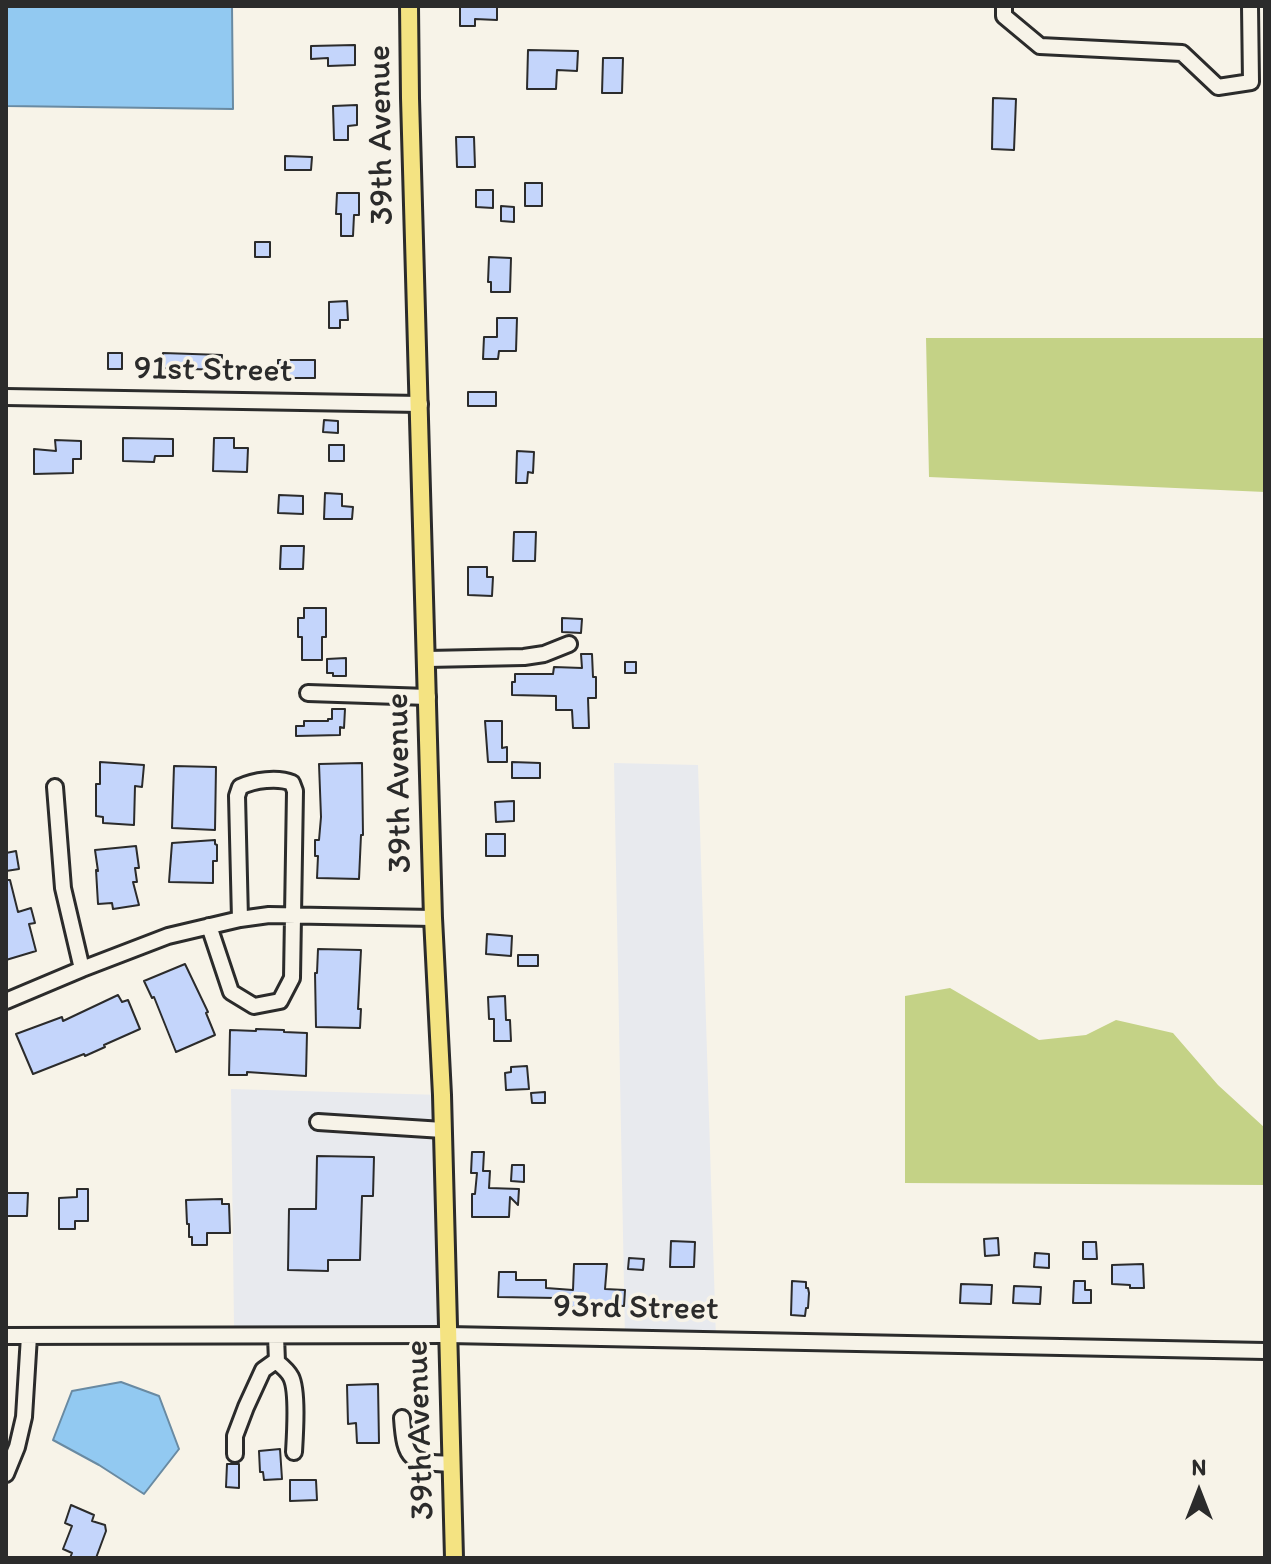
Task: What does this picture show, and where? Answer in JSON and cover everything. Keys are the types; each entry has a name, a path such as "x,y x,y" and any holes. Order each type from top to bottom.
{"main road":[{"name":"39th Avenue","path":"409,6 433,918 443,1130 454,1558"}],"street":[{"path":"1004,6 1004,16 1040,46 1182,53 1218,87 1251,82 1250,6"},
{"name":"91st Street","path":"6,397 420,404"},
{"path":"427,659 524,657 544,654 569,644"},
{"path":"308,693 428,697"},
{"path":"209,926 231,992 254,1006 280,1001 292,978 294,916 295,791 292,783 286,780 248,783 240,787 237,796 240,919"},
{"path":"55,787 63,888 82,969"},
{"path":"6,1001 168,936 240,919 269,915 433,918"},
{"path":"318,1122 443,1130"},
{"name":"93rd Street","path":"6,1336 448,1335 1265,1351"},
{"path":"6,1474 24,1417 29,1336"},
{"path":"276,1336 277,1360 291,1375 295,1405 294,1452"},
{"path":"235,1454 235,1436 246,1407 263,1370 277,1360"},
{"path":"402,1418 403,1443 410,1456 425,1463 452,1464"}],"shaded area":[{"path":"614,763 698,765 716,1340 625,1339"},
{"path":"231,1089 442,1095 448,1335 269,1336 234,1326"}],"green space":[{"path":"926,338 1265,338 1265,492 929,477"},
{"path":"950,988 1039,1040 1086,1035 1116,1020 1173,1033 1218,1085 1265,1128 1265,1185 905,1183 905,996"}],"water":[{"path":"6,6 232,6 233,109 6,106"},
{"path":"121,1382 159,1396 179,1449 144,1494 53,1440 72,1391"}],"building":[{"path":"460,6 497,6 497,20 475,19 475,26 460,26"},
{"path":"355,45 355,65 328,66 328,58 311,59 311,46"},
{"path":"528,50 578,51 577,71 557,70 556,89 527,89"},
{"path":"603,58 623,58 622,93 602,93"},
{"path":"993,98 1016,99 1014,150 992,149"},
{"path":"357,105 357,125 348,126 348,140 334,140 333,106"},
{"path":"456,137 474,137 475,167 457,167"},
{"path":"285,156 312,157 311,170 285,170"},
{"path":"525,183 542,183 542,206 525,206"},
{"path":"476,190 493,190 493,208 476,207"},
{"path":"337,193 359,193 359,215 354,215 353,236 341,236 341,214 336,214"},
{"path":"501,206 514,207 514,222 501,221"},
{"path":"255,242 270,242 270,257 255,257"},
{"path":"489,257 511,258 510,292 491,292 491,282 488,282"},
{"path":"347,301 348,320 340,320 340,328 329,328 329,302"},
{"path":"497,318 517,318 516,351 499,351 498,359 483,359 484,337 497,337"},
{"path":"108,353 122,353 122,369 108,369"},
{"path":"163,353 222,355 221,370 162,368"},
{"path":"278,360 315,360 315,378 278,378"},
{"path":"468,392 496,392 496,406 468,406"},
{"path":"324,420 338,421 338,433 323,432"},
{"path":"123,438 173,439 173,456 155,456 154,462 123,461"},
{"path":"214,438 234,438 234,448 248,448 247,472 213,471"},
{"path":"55,440 81,441 81,459 73,459 73,473 34,474 34,449 56,451"},
{"path":"329,445 344,445 344,461 329,461"},
{"path":"517,451 534,452 533,473 528,472 527,483 516,483"},
{"path":"325,493 342,494 342,506 353,507 352,519 324,519"},
{"path":"279,495 303,496 303,514 278,513"},
{"path":"514,532 536,532 535,561 513,561"},
{"path":"281,546 304,546 303,569 280,569"},
{"path":"468,567 487,567 487,577 493,577 492,596 468,595"},
{"path":"304,608 326,608 322,660 302,660 298,618 304,618"},
{"path":"562,618 582,619 581,633 562,632"},
{"path":"581,654 592,654 593,677 596,677 596,698 588,698 589,728 573,728 572,710 556,710 556,696 512,695 515,674 553,674 554,667 582,668"},
{"path":"346,658 346,676 327,673 327,659"},
{"path":"625,662 636,662 636,673 625,673"},
{"path":"332,709 345,709 344,728 340,727 340,735 296,736 296,726 304,726 304,721 332,719"},
{"path":"485,721 502,721 502,748 507,747 507,762 488,762"},
{"path":"100,762 144,765 142,787 135,786 134,825 103,823 103,817 96,816"},
{"path":"512,762 540,763 540,778 512,778"},
{"path":"362,763 363,835 359,879 317,878 315,840 319,840 321,817 319,764"},
{"path":"174,766 216,767 215,830 172,828"},
{"path":"514,801 514,821 496,822 495,802"},
{"path":"486,834 505,834 505,856 486,856"},
{"path":"215,840 217,861 213,861 213,883 169,882 172,843"},
{"path":"136,846 139,868 135,868 137,882 133,882 139,905 113,909 112,903 98,904 95,850"},
{"path":"16,851 19,869 6,871 6,853"},
{"path":"6,880 10,880 18,912 31,908 35,923 29,924 36,951 6,960"},
{"path":"487,934 512,936 511,956 486,954"},
{"path":"318,949 361,950 360,1028 316,1027"},
{"path":"518,955 538,955 538,966 518,966"},
{"path":"185,964 208,1012 215,1035 176,1052 154,997 144,981"},
{"path":"118,995 122,1002 128,1000 140,1029 85,1056 33,1074 16,1034 62,1017 63,1021"},
{"path":"505,996 511,1041 494,1041 494,1019 489,1019 488,997"},
{"path":"230,1030 307,1033 306,1076 247,1072 247,1075 229,1075"},
{"path":"527,1066 529,1089 506,1090 505,1073 511,1072 511,1067"},
{"path":"545,1092 545,1103 532,1103 531,1093"},
{"path":"472,1152 484,1152 483,1171 490,1171 489,1188 519,1189 518,1205 510,1197 509,1217 472,1217 472,1194 475,1194 477,1173 471,1173"},
{"path":"317,1156 374,1157 373,1196 362,1196 360,1260 328,1260 328,1271 288,1270 289,1209 316,1209"},
{"path":"512,1165 524,1165 524,1182 511,1181"},
{"path":"77,1189 88,1189 88,1221 75,1221 75,1229 59,1229 59,1198 77,1197"},
{"path":"6,1193 28,1193 27,1216 6,1216"},
{"path":"222,1199 222,1204 229,1204 230,1233 207,1233 207,1245 192,1245 186,1200"},
{"path":"998,1238 999,1255 985,1256 984,1239"},
{"path":"671,1241 695,1242 694,1267 670,1267"},
{"path":"1083,1242 1096,1242 1097,1259 1083,1259"},
{"path":"1035,1253 1049,1254 1049,1268 1034,1267"},
{"path":"629,1258 644,1259 643,1270 628,1269"},
{"path":"574,1264 607,1264 605,1289 625,1290 624,1306 580,1303 579,1308 564,1306 565,1302 556,1301 556,1298 498,1297 499,1272 516,1272 516,1280 546,1280 546,1288 573,1290"},
{"path":"1143,1264 1144,1288 1112,1284 1112,1265"},
{"path":"792,1281 806,1282 809,1293 805,1316 791,1315"},
{"path":"1074,1281 1085,1281 1085,1290 1091,1290 1091,1303 1073,1303"},
{"path":"961,1284 992,1285 991,1304 960,1303"},
{"path":"1014,1286 1041,1287 1040,1304 1013,1303"},
{"path":"378,1384 379,1443 357,1443 356,1423 348,1424 347,1385"},
{"path":"280,1449 282,1479 264,1480 263,1472 260,1472 259,1451"},
{"path":"227,1464 239,1464 239,1488 226,1487"},
{"path":"290,1480 316,1480 317,1500 290,1501"},
{"path":"71,1505 94,1515 92,1521 105,1525 106,1531 96,1558 70,1558 72,1553 63,1549 72,1526 65,1523"}]}
